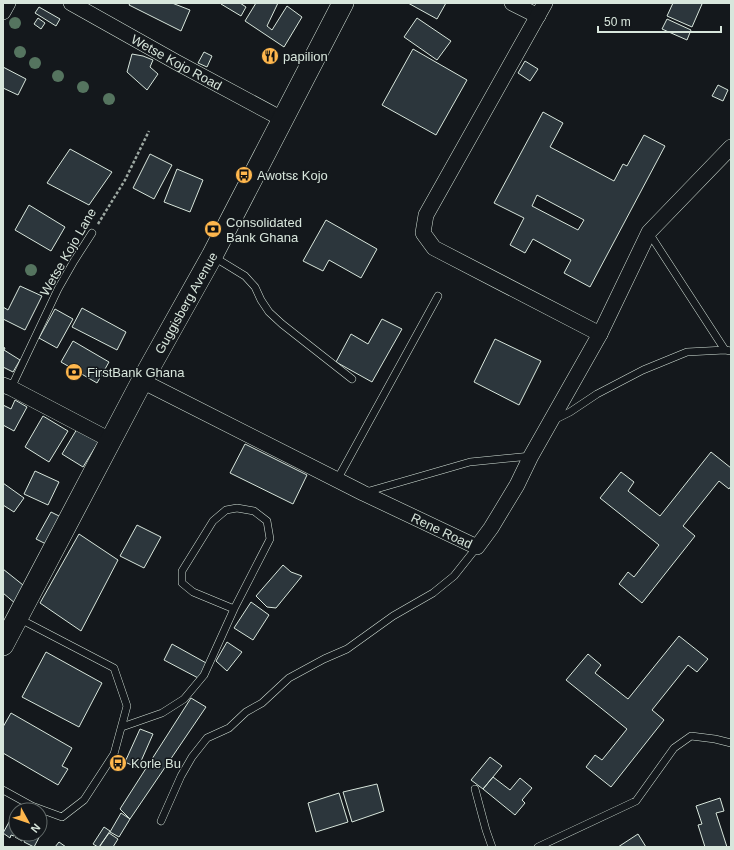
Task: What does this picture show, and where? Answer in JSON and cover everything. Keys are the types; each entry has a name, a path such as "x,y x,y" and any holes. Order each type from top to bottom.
{"main road":[{"name":"Guggisberg Avenue","path":"3,645 112,441 142,381 212,256 284,120 343,3"}],"street":[{"path":"3,12 8,3"},
{"name":"Wetse Kojo Road","path":"71,3 284,120"},
{"path":"512,3 542,10 426,215 423,233 434,248 600,334"},
{"name":"Rene Road","path":"142,381 337,481 477,547 491,528 517,485 531,456 600,334 649,232 731,147"},
{"path":"7,386 112,441"}],"lane":[{"path":"649,232 728,350"},
{"name":"Wetse Kojo Lane","path":"7,386 58,289 92,233"},
{"path":"212,256 245,276 255,287 269,312 352,379"},
{"path":"337,481 438,296"},
{"path":"550,422 570,412 597,394 643,370 687,352 728,350"},
{"path":"363,493 470,462 531,456"},
{"path":"122,727 162,713 184,699 204,675 234,609 270,539 267,521 254,511 237,508 226,510 213,521 182,571 182,583 192,592 234,609"},
{"path":"161,821 181,776 192,757 208,738 229,728 246,712 262,703 289,678 324,659 347,649 393,616 433,593 454,576 477,547"},
{"path":"3,790 32,806 62,817 84,800 114,754 127,706 114,668 18,617"},
{"path":"538,847 636,801 674,748 691,736 731,743"},
{"path":"475,789 492,847"}],"path":[{"name":"Wetse Kojo Lane","path":"92,233 125,180 148,130"}],"building":[{"path":"130,3 172,3 190,10 181,31 129,5"},
{"path":"221,3 240,3 246,7 241,16"},
{"path":"256,3 278,3 267,26 272,30 287,6 302,17 284,47 245,21"},
{"path":"408,3 446,3 437,19"},
{"path":"673,3 702,4 692,27 667,16"},
{"path":"39,7 60,19 56,26 35,13"},
{"path":"38,18 45,23 41,29 34,24"},
{"path":"417,18 451,41 437,60 404,37"},
{"path":"667,19 691,30 687,40 662,29"},
{"path":"413,49 467,80 436,135 382,105"},
{"path":"204,52 212,56 207,67 198,63"},
{"path":"132,54 153,60 150,67 158,74 147,90 127,72"},
{"path":"525,61 538,69 530,81 518,73"},
{"path":"3,67 26,79 18,95 3,88"},
{"path":"718,85 728,90 723,101 712,96"},
{"path":"543,112 563,123 550,147 614,181 623,164 627,166 644,135 665,146 590,287 564,273 571,260 533,239 525,253 510,245 524,218 494,203","holes":["537,195 584,220 578,230 532,206"]},
{"path":"70,149 112,172 89,205 47,183"},
{"path":"150,154 172,165 154,199 133,188"},
{"path":"177,169 203,180 190,212 164,202"},
{"path":"29,205 65,227 51,251 15,230"},
{"path":"326,220 377,249 361,278 329,260 323,271 303,261"},
{"path":"20,286 42,296 25,330 3,319 3,307 8,310"},
{"path":"82,308 126,332 117,350 72,327"},
{"path":"55,309 73,319 57,348 39,338"},
{"path":"382,319 402,329 372,382 336,362 351,334 368,344"},
{"path":"495,339 541,361 519,405 474,382"},
{"path":"73,341 109,362 97,383 61,362"},
{"path":"3,347 5,348 4,350 20,360 13,372 3,367"},
{"path":"15,400 27,407 14,431 3,425 3,405 11,409"},
{"path":"43,416 68,431 49,462 25,447"},
{"path":"77,429 99,441 83,467 62,454"},
{"path":"245,444 307,475 293,504 230,473"},
{"path":"711,452 731,468 731,486 729,489 719,481 683,526 695,536 642,603 619,584 628,572 634,577 659,545 600,498 621,472 634,482 628,491 660,516"},
{"path":"35,471 59,482 48,505 24,494"},
{"path":"3,483 24,498 14,512 3,505"},
{"path":"51,512 65,519 50,546 36,539"},
{"path":"137,525 161,537 144,568 120,556"},
{"path":"79,534 118,560 81,631 40,603"},
{"path":"283,565 291,572 302,576 276,608 267,607 256,596"},
{"path":"3,569 28,589 16,604 3,593"},
{"path":"251,602 269,615 253,640 234,628"},
{"path":"679,636 708,659 697,672 688,665 652,710 664,720 611,787 586,767 595,755 602,760 627,729 566,680 588,654 601,665 595,673 628,699"},
{"path":"227,642 242,652 227,671 216,661"},
{"path":"172,644 208,664 200,679 164,660"},
{"path":"46,652 102,683 79,727 22,697"},
{"path":"191,698 206,707 130,819 120,809"},
{"path":"11,713 72,748 62,766 68,769 58,785 3,753 3,727"},
{"path":"140,729 153,734 138,768 125,762"},
{"path":"490,757 502,766 483,789 471,780"},
{"path":"493,777 510,790 520,778 532,788 522,800 525,803 515,815 483,789"},
{"path":"377,784 384,811 352,822 343,792"},
{"path":"339,793 348,822 316,832 308,803"},
{"path":"720,798 724,811 716,813 727,847 705,847 698,825 702,824 696,806"},
{"path":"121,813 130,819 119,837 110,832"},
{"path":"8,824 8,837 3,833"},
{"path":"104,827 110,831 98,847 93,844"},
{"path":"109,833 118,839 113,847 100,846"},
{"path":"638,834 646,847 618,847"},
{"path":"24,842 37,842 34,847"},
{"path":"59,842 66,847 55,847"}],"place":[{"name":"papilion","path":"270,56"},
{"name":"Awotsɛ Kojo","path":"244,175"},
{"name":"Consolidated Bank Ghana","path":"213,229"},
{"name":"FirstBank Ghana","path":"74,372"},
{"name":"Korle Bu","path":"118,763"}]}
